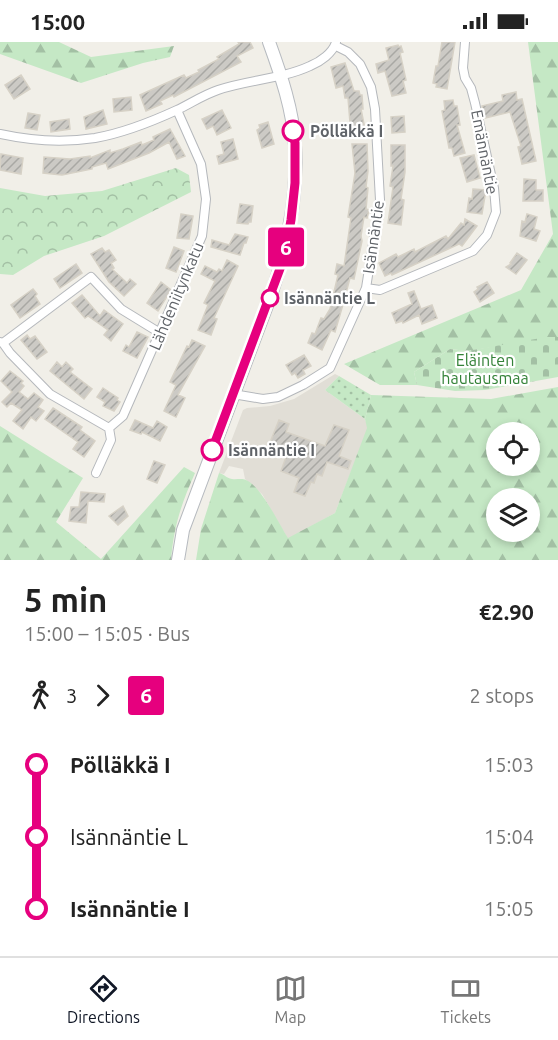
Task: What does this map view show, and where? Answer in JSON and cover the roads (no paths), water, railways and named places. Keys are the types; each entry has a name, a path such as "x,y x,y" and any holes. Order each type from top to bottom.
{"main road":[{"path":"178,560 183,530 284,258 291,220 295,143 281,75 269,42"}],"street":[{"name":"Emännäntie","path":"366,288 380,290 473,251 487,235 496,212 495,188 476,104 465,78 463,68 465,42"},
{"path":"0,134 32,141 96,138 129,129 177,110 216,91 309,67 323,58 336,44"},
{"name":"Isännäntie","path":"233,394 263,399 278,397 303,386 330,368 366,288 380,200 375,109 371,87 360,64 336,44"},
{"name":"Lähdeniitynkatu","path":"96,472 111,440 109,428 123,416 202,236 206,199 201,164 177,110"},
{"path":"109,428 50,394 2,342 91,277 121,309 160,333"}],"place":[{"name":"Pölläkkä I","path":"293,131"},
{"name":"Isännäntie L","path":"270,298"},
{"name":"Isännäntie I","path":"212,450"}],"park label":[{"name":"Eläinten hautausmaa","path":"485,369"}]}
